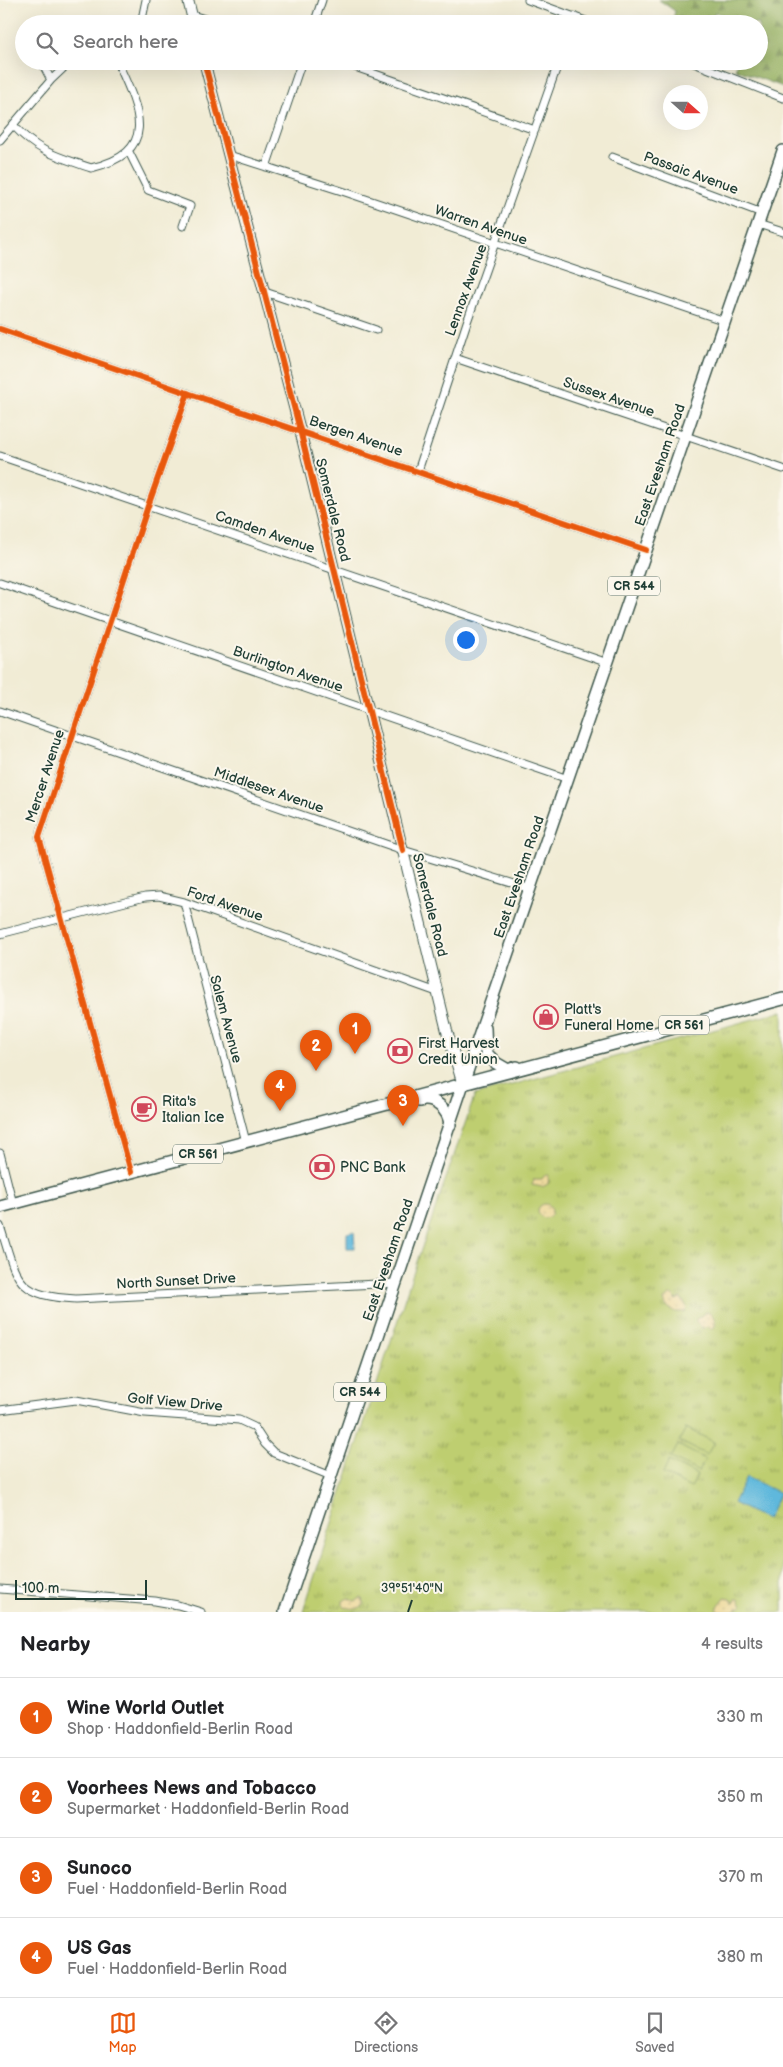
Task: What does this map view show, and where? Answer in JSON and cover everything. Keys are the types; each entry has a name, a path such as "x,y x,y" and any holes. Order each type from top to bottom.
{"main road":[{"path":"188,0 192,15"},
{"name":"Somerdale Road","path":"206,70 300,430 437,992 463,1085"},
{"name":"East Evesham Road","path":"285,1612 463,1085 783,151"},
{"name":"CR 561","path":"0,1207 521,1070 783,998"},
{"path":"485,1022 486,1053 496,1063 508,1070 517,1067 521,1070"},
{"path":"413,1098 418,1101 424,1099 432,1101 439,1105 448,1118 450,1126"}],"street":[{"path":"144,15 146,0"},
{"path":"317,15 322,0"},
{"path":"528,0 571,15"},
{"path":"46,70 51,80"},
{"path":"0,140 61,70"},
{"path":"14,126 29,142 42,151 91,168 129,152 139,127 139,115 121,70"},
{"path":"266,167 299,70"},
{"path":"364,70 535,130"},
{"name":"Lennox Avenue","path":"418,471 455,358 555,70"},
{"path":"712,70 783,98"},
{"path":"129,152 148,190 190,206 183,226"},
{"name":"Warren Avenue","path":"229,155 725,321"},
{"name":"Passaic Avenue","path":"612,157 760,218 783,232"},
{"path":"265,292 376,330"},
{"name":"Bergen Avenue","path":"0,329 300,430 646,550"},
{"name":"Sussex Avenue","path":"455,358 783,469"},
{"name":"Mercer Avenue","path":"130,1172 39,837 148,506 188,393"},
{"name":"Camden Avenue","path":"0,456 608,663"},
{"name":"Burlington Avenue","path":"0,584 110,620 568,779"},
{"name":"Middlesex Avenue","path":"0,711 402,850 531,889"},
{"name":"Ford Avenue","path":"0,934 145,897 159,896 184,902 437,992"},
{"name":"Salem Avenue","path":"184,902 246,1142"},
{"path":"0,1153 13,1204"},
{"name":"North Sunset Drive","path":"0,1226 20,1281 27,1289 51,1298 76,1299 397,1283"},
{"name":"Golf View Drive","path":"0,1410 76,1400 145,1413 239,1420 254,1427 265,1444 274,1453 331,1476"},
{"path":"0,1589 155,1601 202,1612"}],"green space":[{"path":"659,0 783,1 783,87 738,70 768,70 768,15 723,15 715,12 714,15 674,15 675,11"},
{"path":"783,1011 783,1612 303,1612 412,1276 475,1095"},
{"path":"686,1428 714,1442 707,1455 679,1441"},
{"path":"678,1445 705,1459 699,1472 671,1458"},
{"path":"669,1461 697,1475 691,1488 663,1474"}],"sand":[{"path":"545,1175 549,1175 548,1184 542,1187 532,1185 534,1179 542,1179"},
{"path":"545,1204 550,1206 552,1211 550,1216 545,1218 540,1216 538,1211 540,1206"},
{"path":"670,1295 674,1295 675,1300 681,1298 687,1307 685,1312 675,1312 666,1306 664,1300"},
{"path":"706,1312 714,1317 715,1321 715,1326 710,1329 708,1325 705,1328 701,1328 695,1320"},
{"path":"725,1597 731,1598 734,1604 736,1599 739,1599 742,1606 732,1612 719,1612 717,1609"},
{"path":"348,1598 355,1601 362,1598 364,1605 357,1609 343,1607 343,1601"}],"water":[{"path":"354,1232 355,1248 347,1248 347,1233"},
{"path":"746,1477 780,1493 767,1520 733,1503"}],"cycle path":[{"path":"206,70 300,430 403,850"},
{"path":"0,329 646,550"},
{"path":"131,1172 39,837 148,506 188,393"}],"place":[{"name":"Platt's Funeral Home","path":"546,1017"},
{"name":"First Harvest Credit Union","path":"400,1051"},
{"name":"Wine World Outlet","path":"355,1054"},
{"name":"Voorhees News and Tobacco","path":"316,1071"},
{"name":"Rita's Italian Ice","path":"144,1109"},
{"name":"US Gas","path":"280,1111"},
{"name":"Sunoco","path":"403,1126"},
{"name":"PNC Bank","path":"322,1167"}]}
